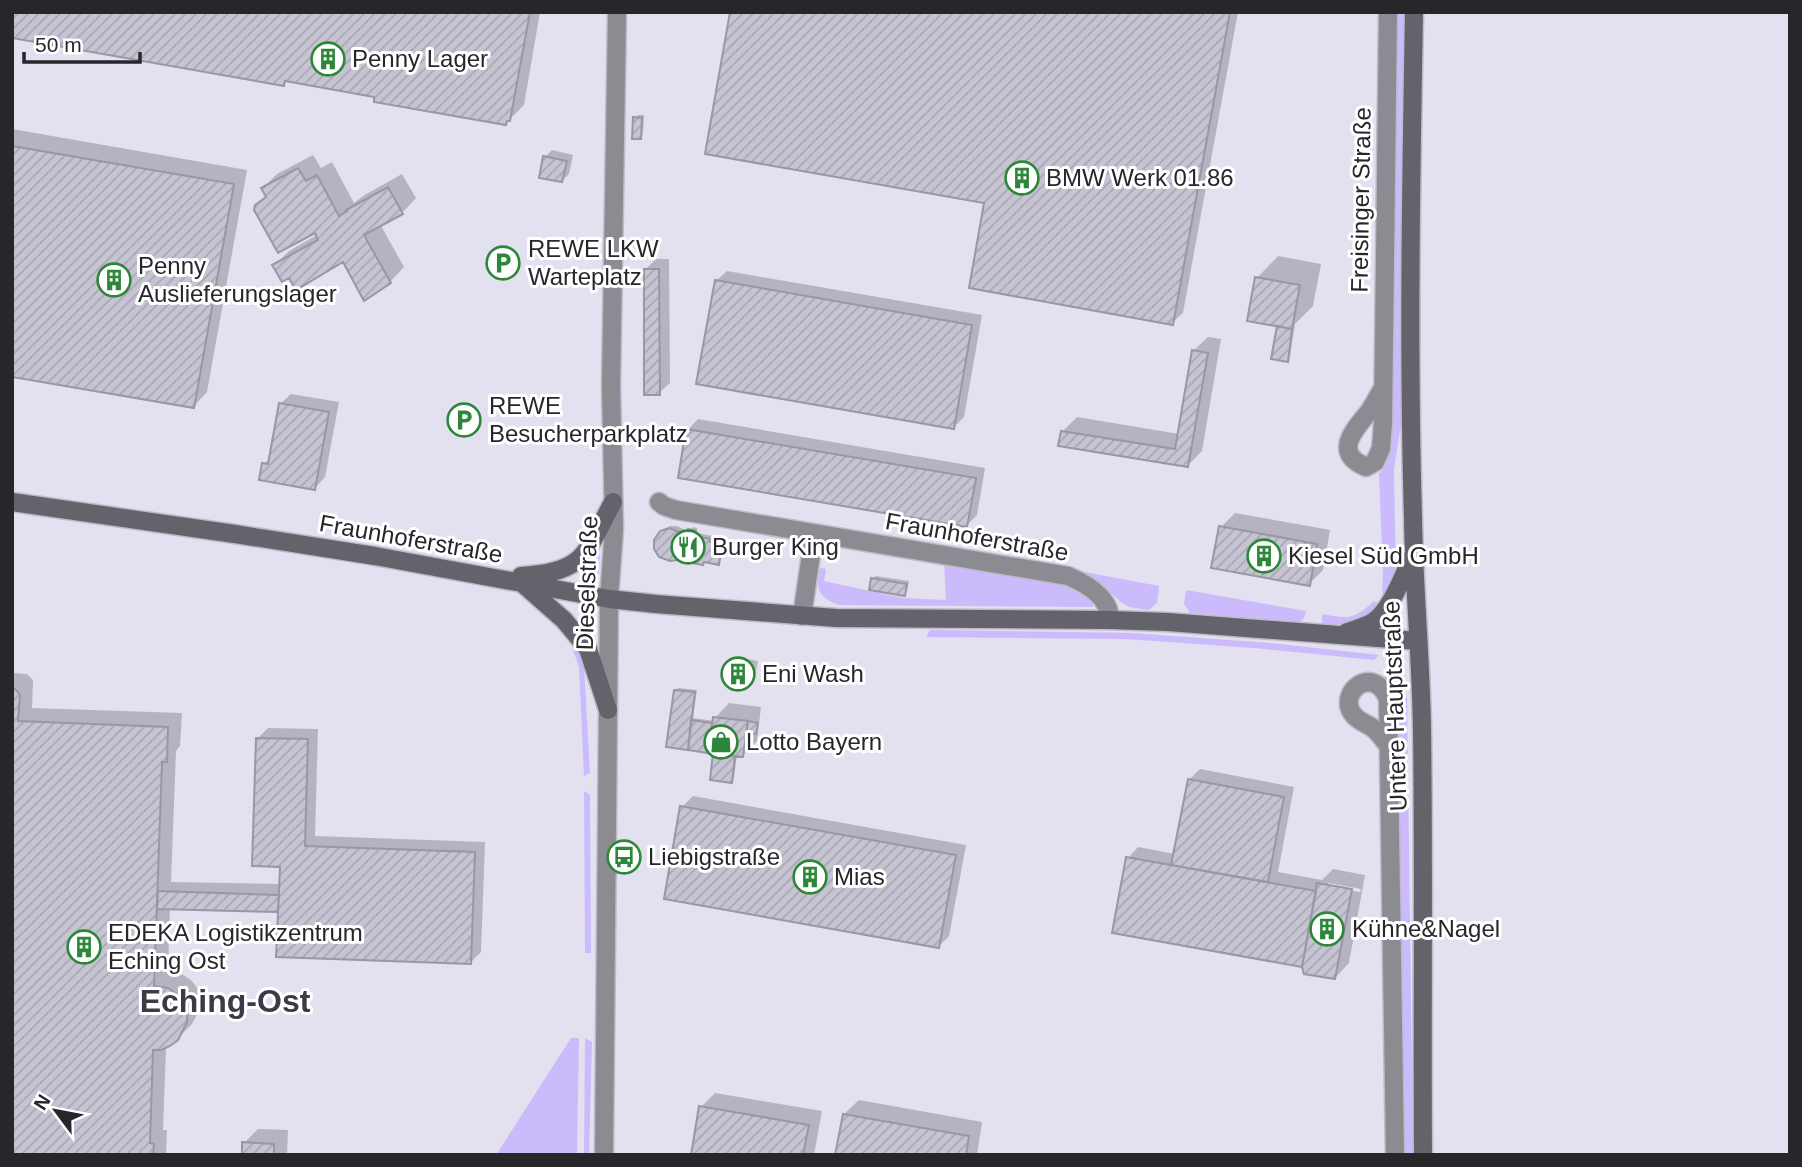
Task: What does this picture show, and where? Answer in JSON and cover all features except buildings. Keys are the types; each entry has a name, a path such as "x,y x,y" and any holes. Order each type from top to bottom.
{"main road":[{"name":"Untere Hauptstraße","path":"1414,12 1410,397 1422,740 1423,1155"},
{"name":"Fraunhoferstraße","path":"12,502 235,534 656,604 802,617 1110,620 1418,641"},
{"path":"494,578 563,570 579,561 613,502"},
{"path":"1337,635 1376,621 1388,606 1414,553"},
{"path":"522,583 564,620 588,649 608,710"}],"street":[{"name":"Dieselstraße","path":"604,1155 609,598 614,529 611,386 617,12"},
{"name":"Freisinger Straße","path":"1383,388 1388,12"},
{"name":"Fraunhoferstraße","path":"659,502 676,510 1068,576 1083,582 1096,592 1110,609 1110,620"},
{"path":"802,617 814,534"},
{"path":"1389,746 1395,1155"}],"shaded area":[{"path":"1396,12 1405,12 1404,404 1394,470 1396,577 1388,597 1382,592 1379,474 1392,446 1391,241"},
{"path":"600,544 599,574 588,573 586,564 596,554"},
{"path":"944,561 1075,588 1086,594 1093,607 839,605 826,599 818,587 820,568 826,569 824,581 903,598 946,600"},
{"path":"1074,570 1159,586 1157,603 1149,610 1129,607 1098,582"},
{"path":"1186,590 1306,611 1300,622 1190,613 1184,604"},
{"path":"1374,601 1381,606 1360,620 1347,624 1322,624 1322,614 1350,617"},
{"path":"930,630 1132,633 1271,643 1379,655 1374,660 1125,639 926,637"},
{"path":"574,641 584,666 590,773 584,776 579,667 571,644"},
{"path":"1390,659 1403,677 1407,699 1413,1155 1403,1155 1396,697 1393,686 1385,678"},
{"path":"584,791 590,795 591,953 585,953"},
{"path":"571,1038 579,1038 577,1155 496,1155"},
{"path":"585,1038 592,1042 589,1155 584,1155"}],"place":[{"name":"Penny Lager","path":"328,59"},
{"name":"BMW Werk 01.86","path":"1022,178"},
{"name":"REWE LKW Warteplatz","path":"503,263"},
{"name":"Penny Auslieferungslager","path":"114,280"},
{"name":"REWE Besucherparkplatz","path":"464,420"},
{"name":"Burger King","path":"688,547"},
{"name":"Kiesel Süd GmbH","path":"1264,556"},
{"name":"Eni Wash","path":"738,674"},
{"name":"Lotto Bayern","path":"721,742"},
{"name":"Liebigstraße","path":"624,857"},
{"name":"Mias","path":"810,877"},
{"name":"Kühne&Nagel","path":"1327,929"},
{"name":"EDEKA Logistikzentrum Eching Ost","path":"84,947"}],"district":[{"name":"Eching-Ost","path":"225,1001"}]}
